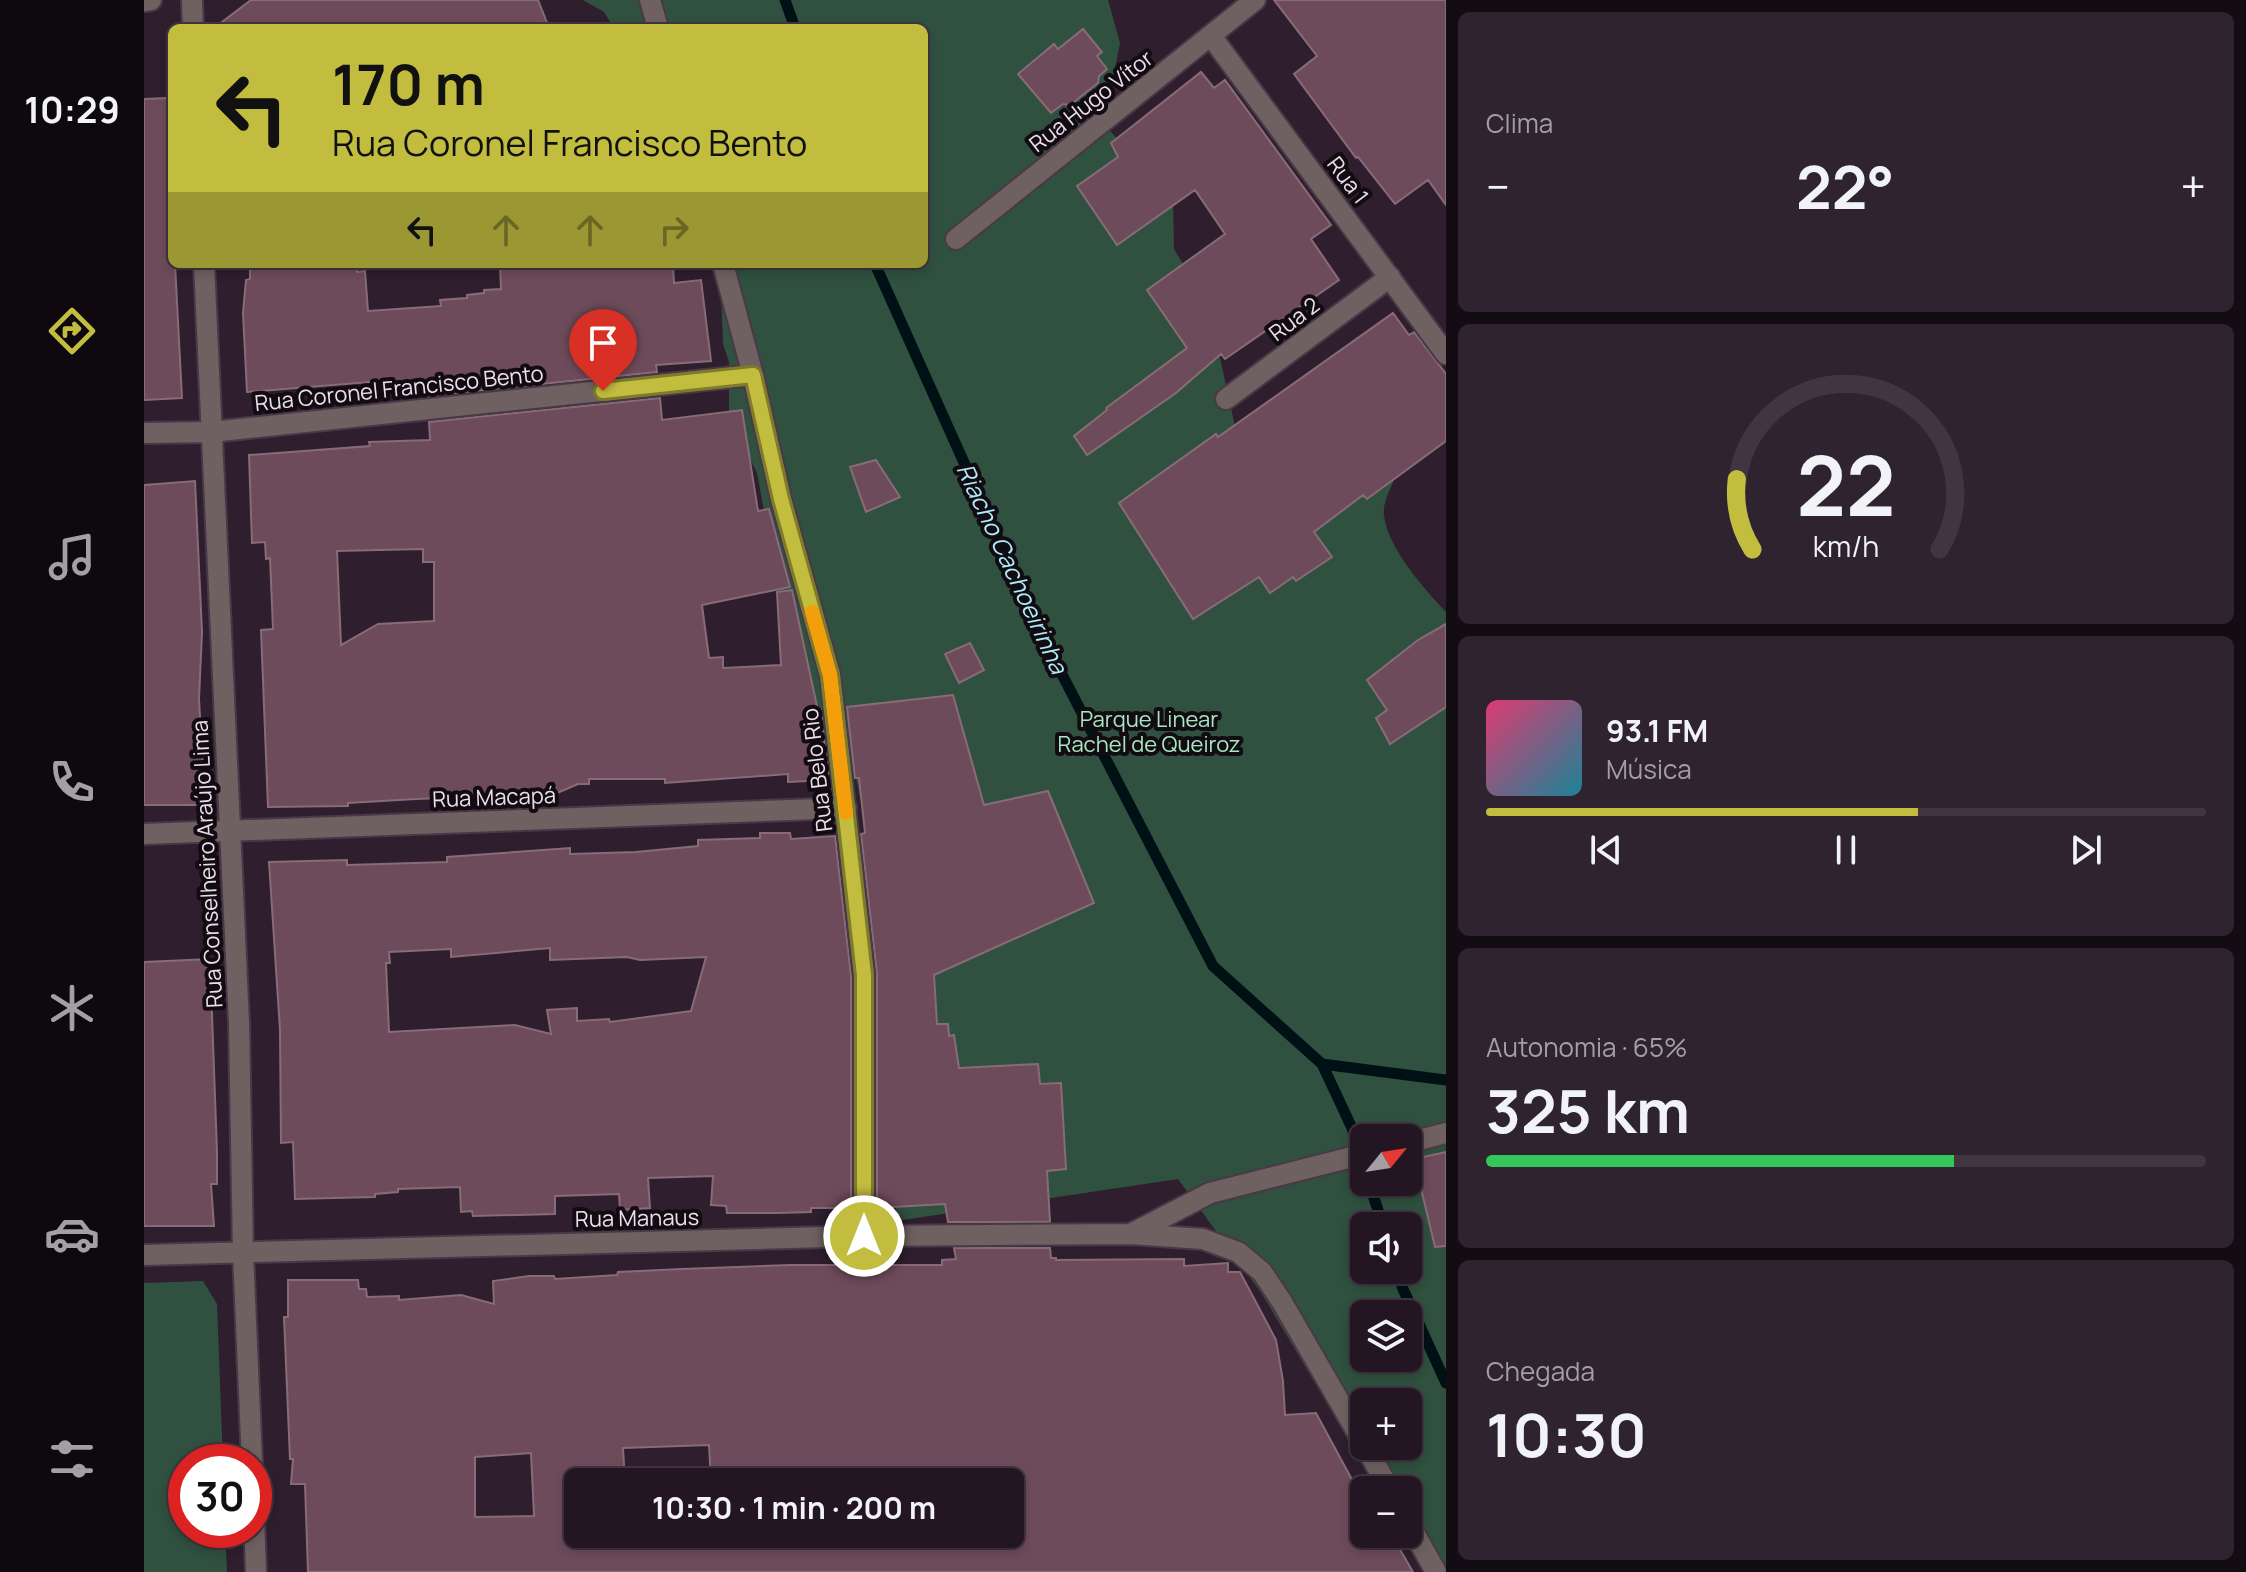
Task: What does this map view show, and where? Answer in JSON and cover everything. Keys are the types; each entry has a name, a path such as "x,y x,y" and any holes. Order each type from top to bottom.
{"street":[{"path":"144,1 151,0"},
{"path":"192,0 193,24"},
{"path":"650,0 657,24"},
{"name":"Rua Hugo Vítor","path":"956,239 1255,0"},
{"name":"Rua 1","path":"1211,36 1446,354"},
{"name":"Rua Conselheiro Araújo Lima","path":"204,268 239,1023 243,1252 251,1444"},
{"name":"Rua Belo Rio","path":"724,268 753,375 781,499 830,675 864,975 864,1236"},
{"name":"Rua 2","path":"1226,399 1390,277"},
{"name":"Rua Coronel Francisco Bento","path":"144,433 211,432 753,375"},
{"name":"Rua Macapá","path":"144,834 846,808"},
{"path":"1422,1139 1446,1133"},
{"path":"1131,1234 1210,1193 1350,1158"},
{"name":"Rua Manaus","path":"144,1255 864,1236 1131,1234 1203,1239 1238,1252 1262,1272 1350,1421"},
{"path":"1422,1547 1436,1572"},
{"path":"255,1548 256,1572"}],"green space":[{"name":"Parque Linear Rachel de Queiroz","path":"583,0 1108,0 1120,43 1104,124 1173,201 1174,249 1197,288 1213,326 1240,449 1397,473 1384,505 1387,528 1408,567 1446,612 1446,1572 1424,1572 1411,1548 1422,1548 1422,1476 1371,1476 1361,1460 1422,1460 1422,1388 1350,1388 1350,1441 1262,1294 1178,1179 896,1221 891,935 856,778 850,765 822,735 784,649 777,582 757,473 729,416 729,362 723,344 720,268 928,268 928,24 612,24 604,12"},
{"path":"203,1281 217,1304 222,1444 168,1444 168,1548 226,1548 227,1572 144,1572 144,1283"}],"building":[{"path":"251,0 538,0 547,24 219,24"},
{"path":"1274,0 1446,0 1446,205 1428,180 1395,204 1356,158 1294,74 1317,56"},
{"path":"1083,29 1102,52 1097,56 1107,69 1099,76 1098,83 1070,105 1063,104 1051,113 1018,74 1054,44 1058,49"},
{"path":"1201,72 1214,88 1225,80 1331,225 1311,239 1339,280 1225,359 1221,354 1176,393 1087,455 1074,436 1106,408 1187,348 1147,290 1225,234 1195,190 1117,245 1077,186 1118,157 1111,143"},
{"path":"167,98 168,268 175,268 182,398 144,400 144,99"},
{"path":"250,268 357,268 357,272 365,271 368,311 441,306 440,300 467,298 467,295 484,293 484,290 501,289 500,268 673,268 674,283 701,280 711,361 656,365 657,372 427,396 427,383 382,387 382,381 247,392 243,313 246,280 250,279"},
{"path":"1393,313 1409,335 1414,332 1446,374 1446,441 1367,499 1363,495 1314,532 1332,557 1296,581 1293,577 1270,593 1259,577 1193,619 1119,503"},
{"path":"660,398 662,420 742,410 758,511 769,509 790,587 702,605 709,658 723,657 723,668 781,665 777,592 792,590 818,711 821,710 829,780 788,782 788,774 665,783 665,779 589,779 589,784 578,784 555,794 416,799 348,803 348,806 268,807 261,630 273,629 270,558 266,559 265,542 252,543 249,455 370,446 369,442 430,440 429,422","holes":["423,549 423,562 434,562 434,621 378,624 341,645 337,551"]},
{"path":"876,460 900,497 866,512 850,467"},
{"path":"195,481 202,632 199,699 205,805 144,805 144,485"},
{"path":"1446,624 1446,707 1390,744 1376,718 1387,710 1367,680 1418,640"},
{"path":"970,643 984,670 959,683 945,654"},
{"path":"953,695 984,805 1048,791 1094,903 934,975 937,1024 948,1024 949,1036 954,1035 959,1068 1038,1064 1040,1084 1061,1083 1066,1169 1047,1171 1050,1222 948,1222 945,1204 877,1208 877,974 861,834 865,833 859,778 855,778 847,707"},
{"path":"760,833 790,833 791,839 835,836 851,976 851,1208 727,1213 726,1206 711,1205 713,1176 648,1178 650,1208 620,1210 619,1194 555,1196 555,1214 473,1216 472,1211 461,1212 460,1187 398,1189 398,1192 375,1194 375,1197 295,1199 293,1142 281,1143 280,1030 269,862 347,860 347,865 447,862 447,857 570,848 570,854 636,852 698,846 698,840 760,838","holes":["550,948 550,960 706,957 691,1011 610,1022 609,1019 577,1021 577,1008 547,1010 551,1034 515,1025 389,1032 386,963 390,963 389,952 451,949 451,957"]},
{"path":"210,959 217,1152 217,1184 211,1184 214,1226 144,1226 144,962"},
{"path":"1446,1152 1446,1246 1435,1247 1422,1193 1422,1157"},
{"path":"954,1248 1050,1248 1051,1258 1056,1260 1184,1259 1184,1266 1228,1263 1228,1272 1240,1272 1276,1340 1285,1415 1316,1413 1350,1476 1350,1548 1399,1548 1413,1572 308,1572 305,1484 291,1484 293,1459 290,1459 284,1317 288,1317 288,1280 358,1280 359,1289 366,1289 367,1297 399,1296 399,1300 461,1295 494,1304 493,1281 529,1276 554,1276 555,1279 617,1275 618,1272 790,1265 942,1265 942,1260 956,1259","holes":["531,1453 534,1516 475,1517 475,1457"]}],"waterway":[{"name":"Riacho Cachoeirinha","path":"785,0 794,24"},
{"name":"Riacho Cachoeirinha","path":"877,268 1039,630 1213,966 1322,1064 1446,1080"},
{"path":"1322,1064 1350,1124"},
{"path":"1373,1196 1379,1212"},
{"path":"1401,1284 1446,1383"}],"slow traffic":[{"path":"812,612 830,675 846,813"}],"route":[{"path":"603,391 753,375 781,499 830,675 864,975 864,1236"}]}
